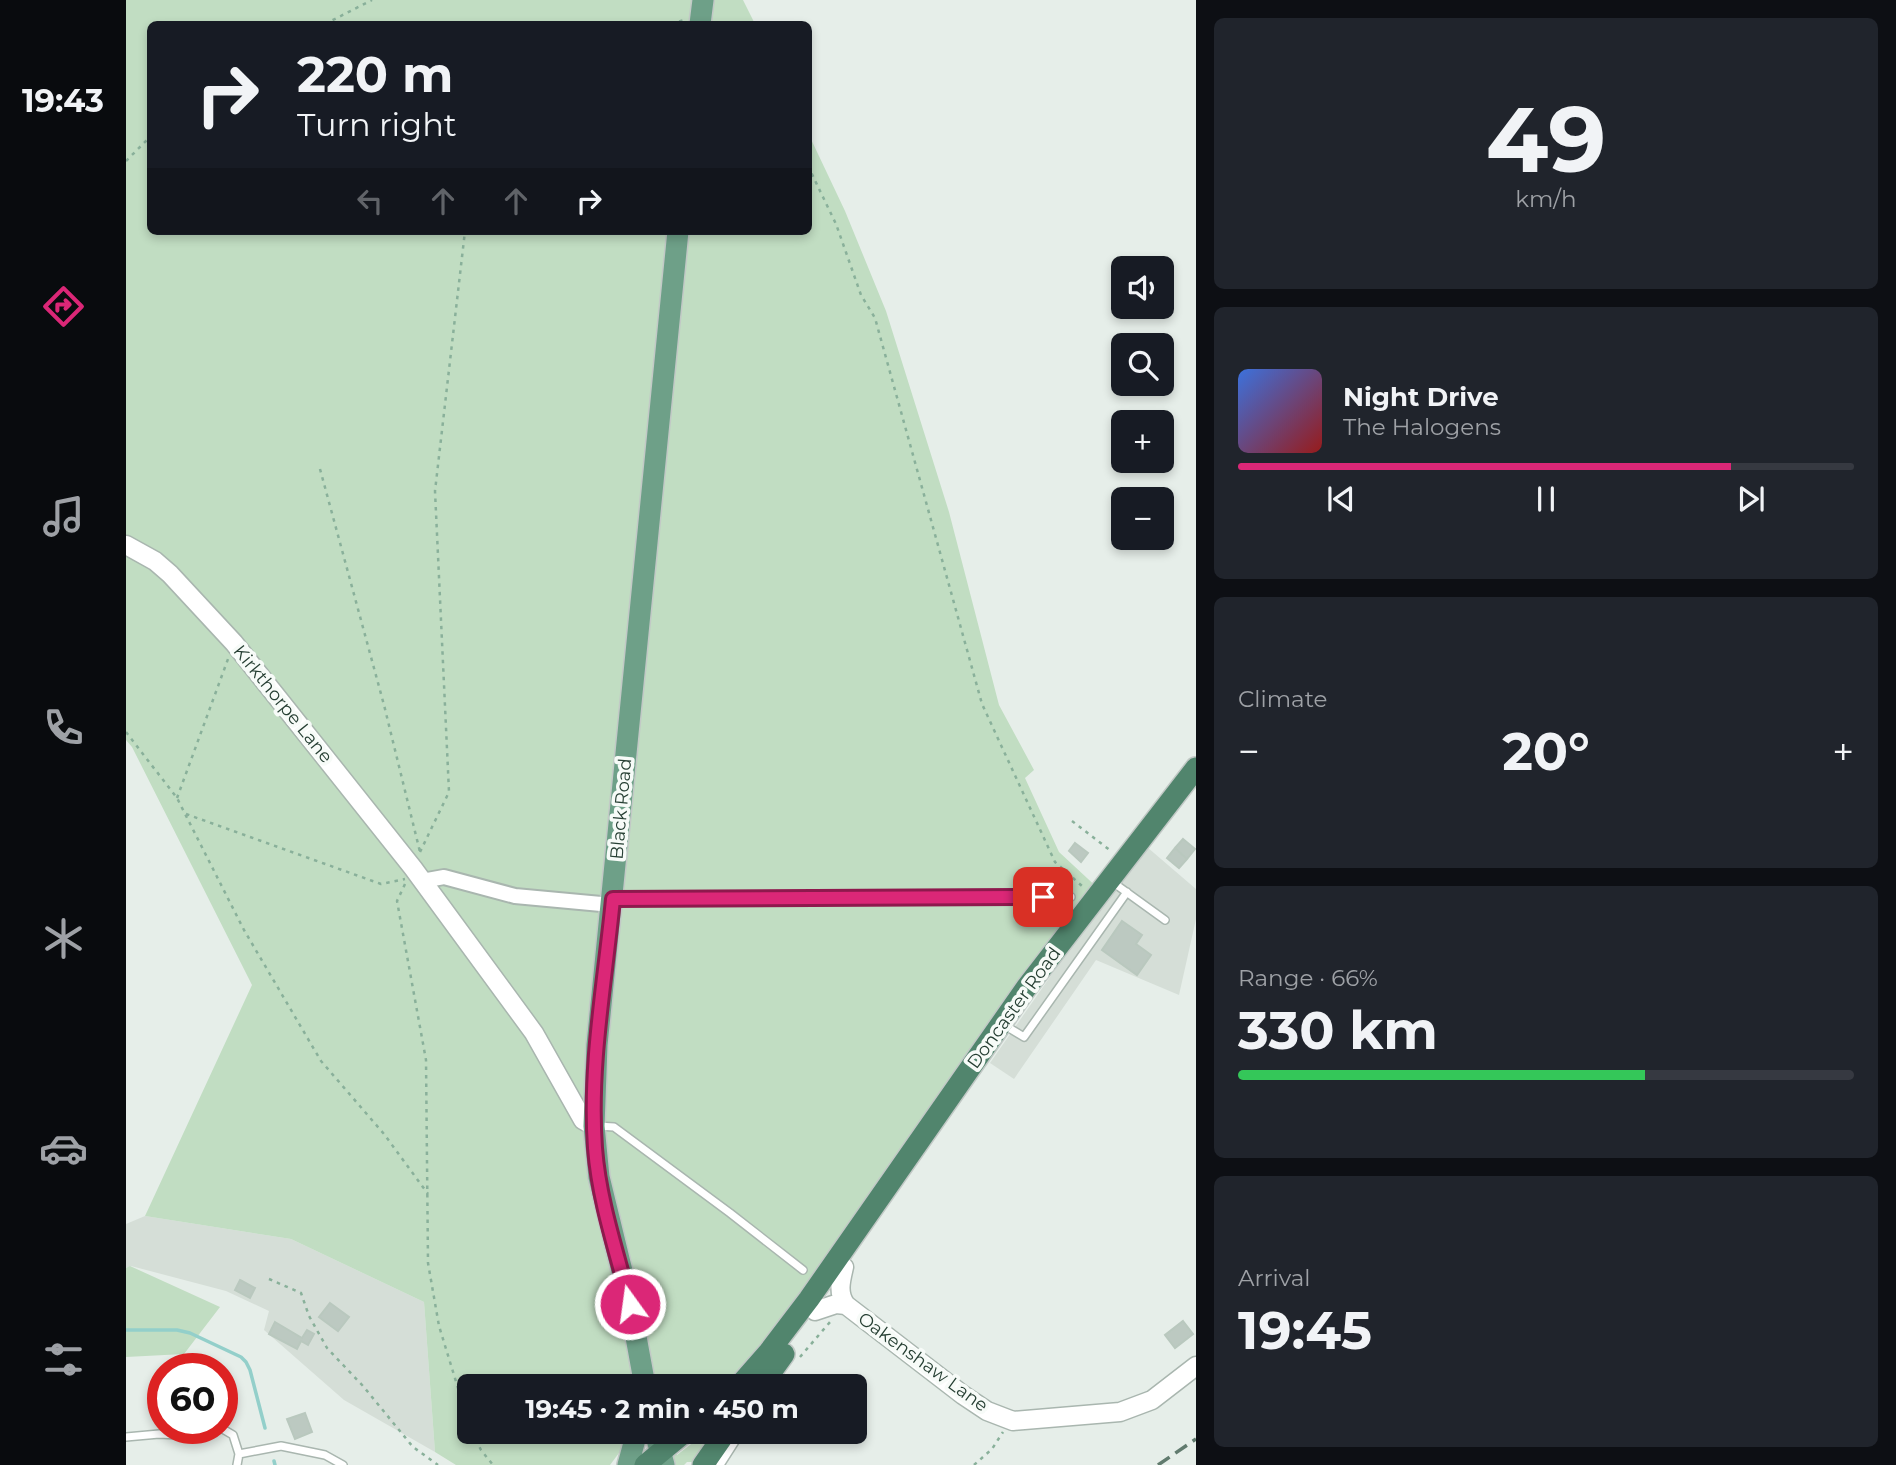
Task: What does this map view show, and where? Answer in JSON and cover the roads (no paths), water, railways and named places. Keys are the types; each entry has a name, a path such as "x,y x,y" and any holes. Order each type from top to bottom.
{"highway":[{"name":"Doncaster Road","path":"750,1374 768,1353 828,1300 844,1267 913,1152 1000,1023 1119,886 1125,861 1196,768"},
{"name":"Doncaster Road","path":"770,1374 828,1300 884,1190 913,1152"},
{"path":"703,1465 718,1444"}],"main road":[{"path":"700,21 703,0"},
{"name":"Black Road","path":"642,1374 630,1304 599,1177 594,1126 597,1045 678,235"},
{"path":"628,1465 634,1444"}],"street":[{"name":"Kirkthorpe Lane","path":"126,545 155,561 170,574 234,643 418,867 534,1033 583,1120 594,1126"},
{"path":"418,867 444,877 515,896 612,902"},
{"name":"Oakenshaw Lane","path":"828,1300 987,1411 1010,1420 1094,1416 1120,1412 1152,1400 1196,1366"}],"lane":[{"path":"1119,886 1165,920"},
{"path":"612,902 1071,897"},
{"path":"594,1126 614,1127 803,1270"},
{"path":"126,1437 147,1434"},
{"path":"236,1444 239,1454 237,1465"},
{"path":"720,1465 733,1444"},
{"path":"239,1454 281,1446 325,1455 343,1465"}],"waterway":[{"path":"126,1330 177,1330 190,1333 241,1357 250,1370 265,1428"},
{"path":"274,1461 275,1465"}],"railway":[{"path":"1158,1465 1196,1439"}]}
